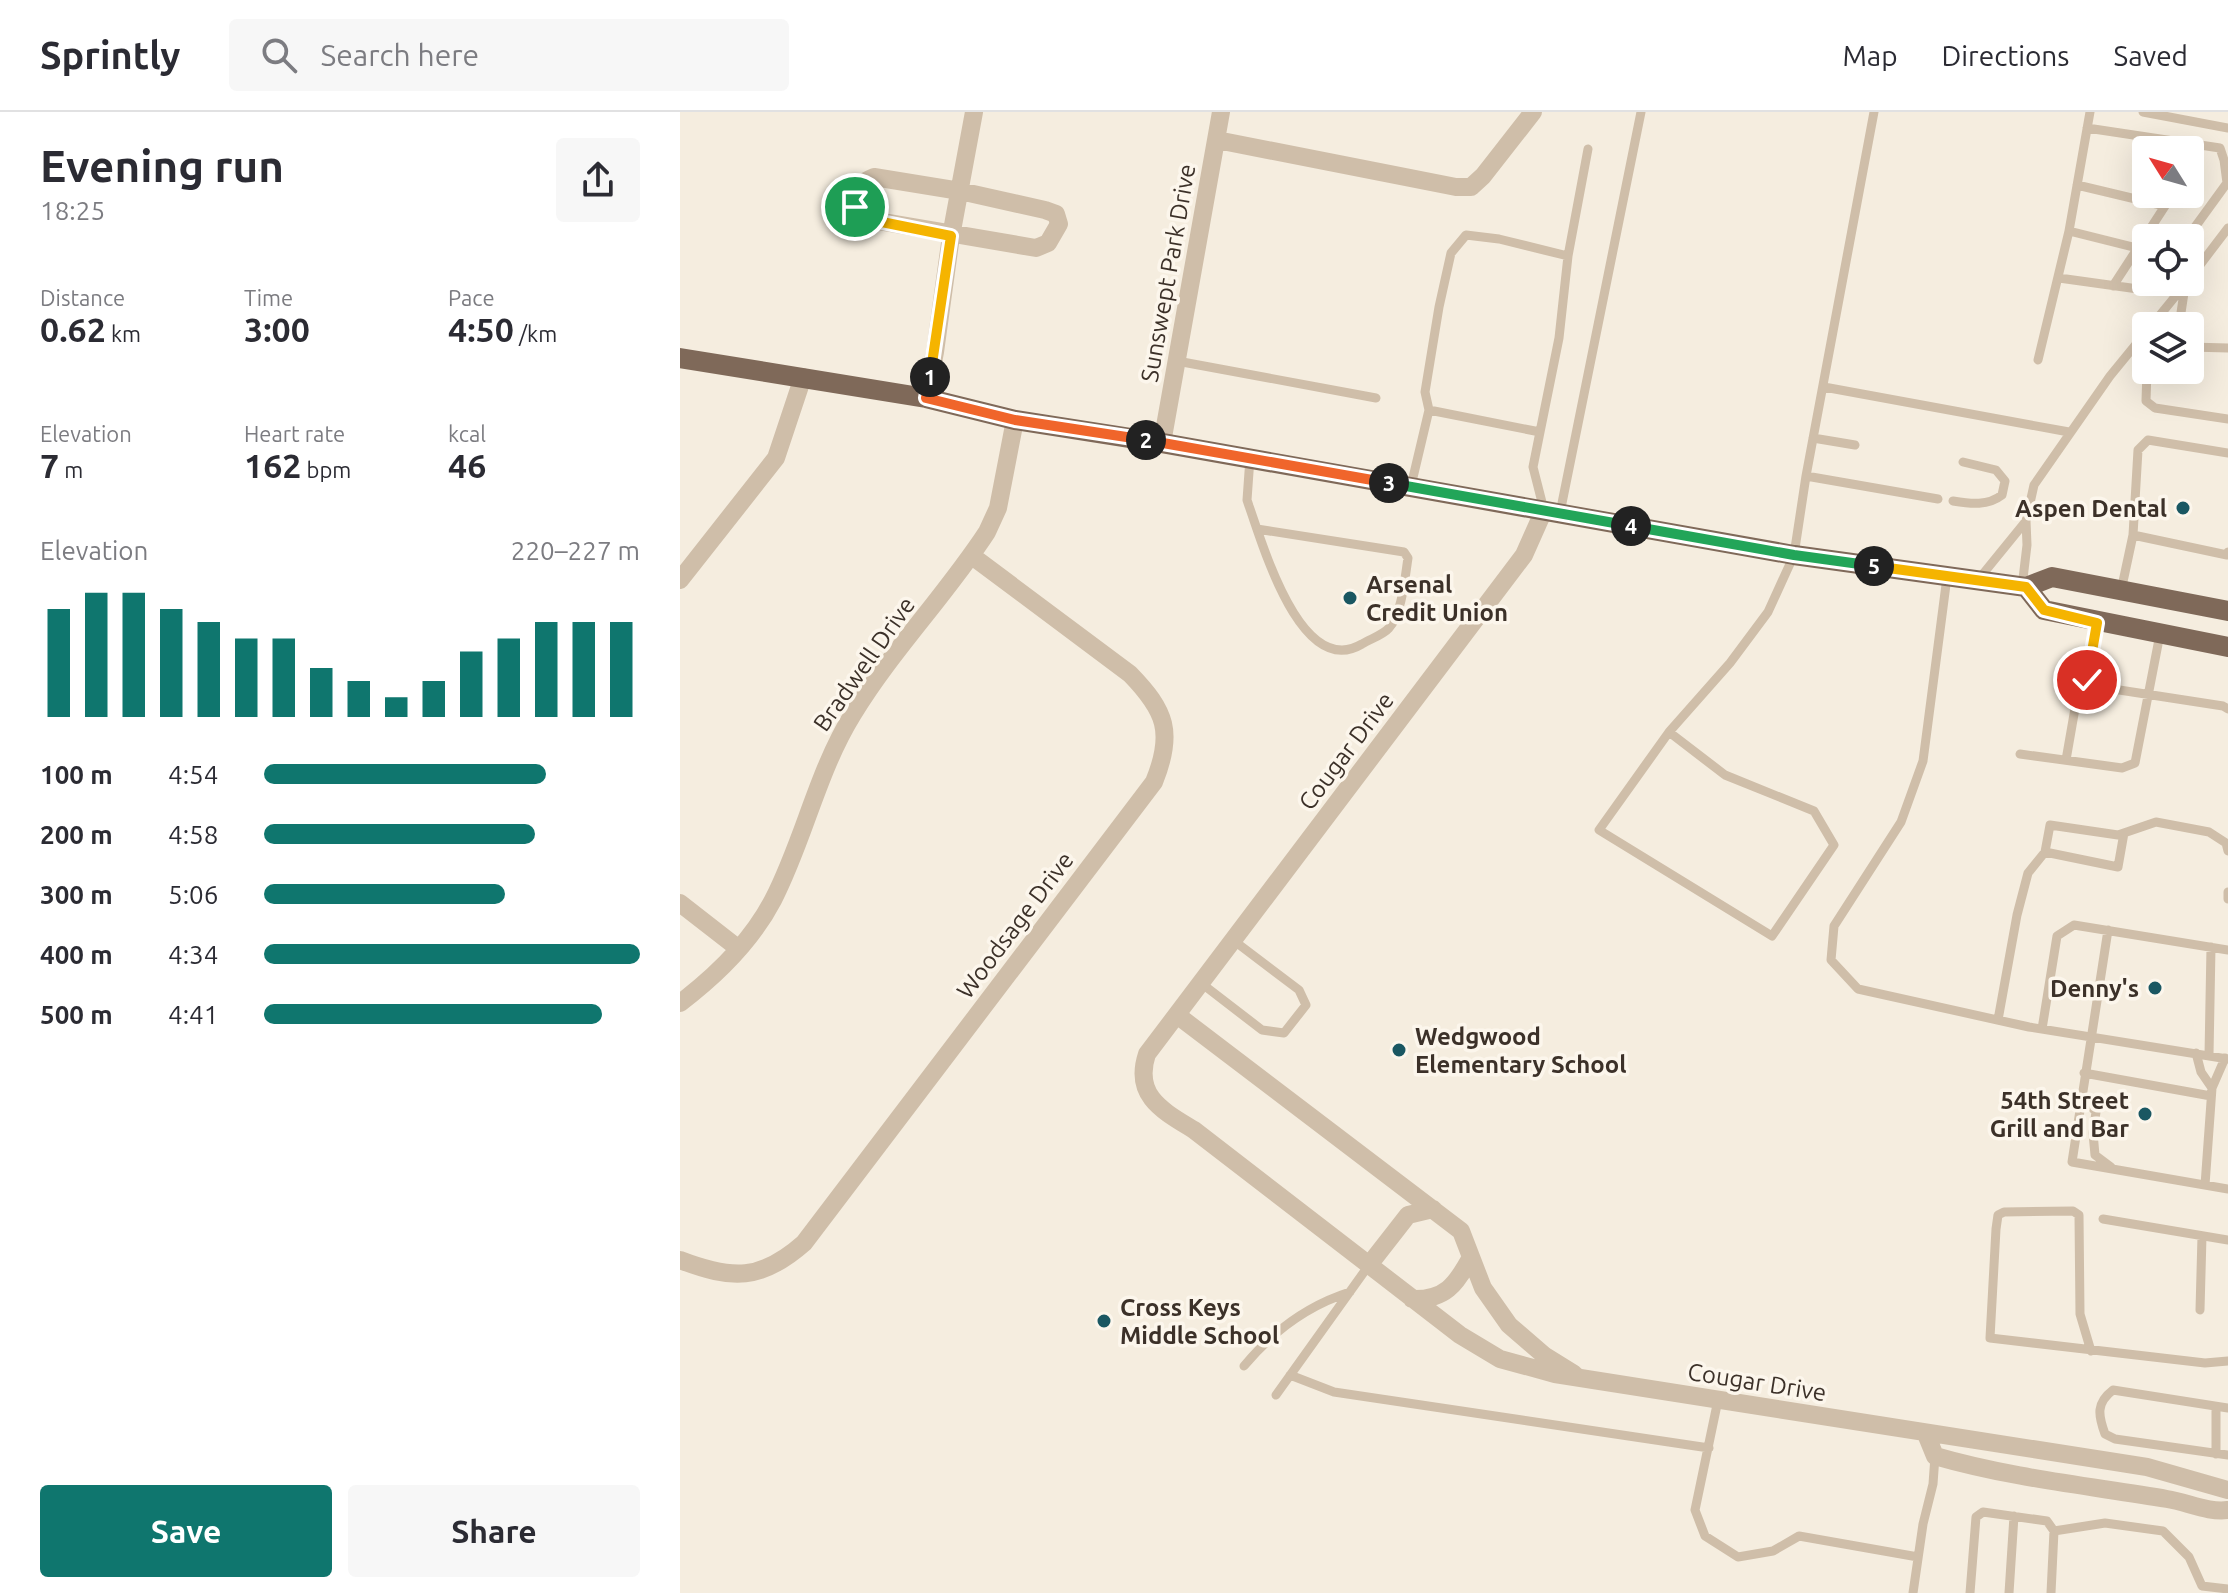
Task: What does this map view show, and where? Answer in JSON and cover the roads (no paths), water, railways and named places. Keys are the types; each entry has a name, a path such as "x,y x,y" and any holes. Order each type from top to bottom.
{"main road":[{"path":"680,358 926,398 1015,420 1250,458 1794,555 2024,587 2052,577 2120,592 2223,607"},
{"path":"2024,587 2044,610 2228,647"}],"street":[{"path":"926,398 974,112"},
{"name":"Sunswept Park Drive","path":"1162,443 1221,112"},
{"path":"1217,140 1456,187 1471,187 1533,112"},
{"path":"874,177 960,191 1045,210 1056,214 1059,224 1048,243 1036,248 951,236 860,217 853,195 861,183 874,177"},
{"path":"680,580 687,556 776,458 803,377"},
{"name":"Bradwell Drive","path":"680,1003 713,978 739,949 773,900 834,748 853,713 987,532 998,508 1015,420"},
{"name":"Cougar Drive","path":"1552,511 1524,555 1147,1054 1142,1069 1143,1084 1156,1104 1460,1335 1500,1359 1526,1368 1580,1378 2147,1467 2228,1490"},
{"name":"Woodsage Drive","path":"680,1260 705,1270 745,1274 766,1270 804,1243 1154,782 1161,765 1165,740 1162,715 1147,692 1130,674 972,556"},
{"path":"680,903 739,949"},
{"name":"Cougar Drive","path":"1177,1015 1461,1231 1483,1288 1509,1325 1545,1356 1580,1378"},
{"path":"1369,1265 1408,1215 1433,1209"},
{"path":"1412,1299 1430,1299 1441,1295 1462,1274 1471,1257"},
{"path":"1926,1434 1935,1456 1974,1467 2228,1510"}],"lane":[{"path":"1552,511 1641,112"},
{"path":"1669,732 1725,775 1814,811 1834,845 1772,936 1599,830 1669,732 1730,663 1768,612 1794,555 1874,112"},
{"path":"2038,360 2069,231 2090,112"},
{"path":"2143,112 2228,128"},
{"path":"2087,128 2220,148 2227,183 2197,224"},
{"path":"1552,511 1533,467 1559,338 1568,256 1588,149"},
{"path":"2077,185 2165,206 2153,224"},
{"path":"2204,260 2228,228"},
{"path":"2069,231 2132,247"},
{"path":"1411,486 1429,410 1425,392 1451,253 1466,235 1499,239 1568,256"},
{"path":"2113,286 2132,256"},
{"path":"2059,278 2132,288"},
{"path":"2163,312 2176,296"},
{"path":"2204,347 2228,348"},
{"path":"2024,587 2026,521 2034,485 2069,432 2132,350"},
{"path":"1177,361 1376,398"},
{"path":"2147,384 2146,401 2155,408 2228,419"},
{"path":"1824,387 2069,432"},
{"path":"1429,410 1540,432"},
{"path":"1813,438 1855,445"},
{"path":"2120,592 2133,535 2138,450 2148,440 2228,453"},
{"path":"1250,458 1247,500 1257,529 1273,575 1312,637 1327,647 1350,651 1389,628 1400,604 1408,558 1404,552 1257,529"},
{"path":"1953,501 1969,504 1993,502 2002,495 2005,481 1996,470 1963,462"},
{"path":"1806,476 1938,499"},
{"path":"1977,581 2026,521"},
{"path":"2133,535 2227,555 2228,552"},
{"path":"1947,577 1923,761 1901,822 1834,926 1831,960 1858,989 2042,1029 2226,1058 2211,1092 2205,1185"},
{"path":"2066,760 2077,697 2087,680 2097,623"},
{"path":"2020,754 2122,768 2135,763 2160,634"},
{"path":"2087,680 2100,687 2228,709"},
{"path":"1998,1020 2028,873 2045,852 2050,825 2118,835 2156,822 2209,832 2226,843 2228,851"},
{"path":"2045,852 2118,867 2124,833"},
{"path":"2228,892 2228,899"},
{"path":"2042,1029 2057,936 2074,925 2228,950"},
{"path":"2108,930 2072,1162 2228,1189"},
{"path":"1201,983 1262,1030 1284,1033 1306,1005 1299,990 1233,940"},
{"path":"2209,1055 2211,947"},
{"path":"2196,1053 2211,1092"},
{"path":"2084,1073 2211,1092"},
{"path":"2081,1094 2096,1112 2093,1133 2095,1155 2114,1169"},
{"path":"2091,1351 2080,1314 2079,1215 2073,1211 2004,1212 1998,1215 1990,1338 2091,1351 2205,1363 2228,1361"},
{"path":"2103,1219 2228,1240"},
{"path":"2200,1310 2202,1236"},
{"path":"1276,1395 1369,1265"},
{"path":"1244,1366 1284,1325 1323,1300 1350,1292"},
{"path":"1290,1375 1334,1392 1709,1448"},
{"path":"2228,1408 2113,1390 2104,1397 2099,1407 2105,1434 2115,1439 2228,1455"},
{"path":"1718,1400 1695,1510 1705,1536 1738,1557 1773,1551 1799,1536 1918,1557"},
{"path":"2216,1407 2216,1454"},
{"path":"1913,1593 1923,1524 1933,1484 1935,1456"},
{"path":"1970,1593 1976,1517 1983,1512 2047,1521 2054,1531 2051,1593"},
{"path":"2009,1593 2014,1516"},
{"path":"2054,1531 2105,1523 2163,1531 2189,1557 2202,1586 2228,1589"}],"place":[{"name":"Aspen Dental","path":"2183,508"},
{"name":"Arsenal Credit Union","path":"1350,598"},
{"name":"Denny's","path":"2155,988"},
{"name":"Wedgwood Elementary School","path":"1399,1050"},
{"name":"54th Street Grill and Bar","path":"2145,1114"},
{"name":"Cross Keys Middle School","path":"1104,1321"}]}
